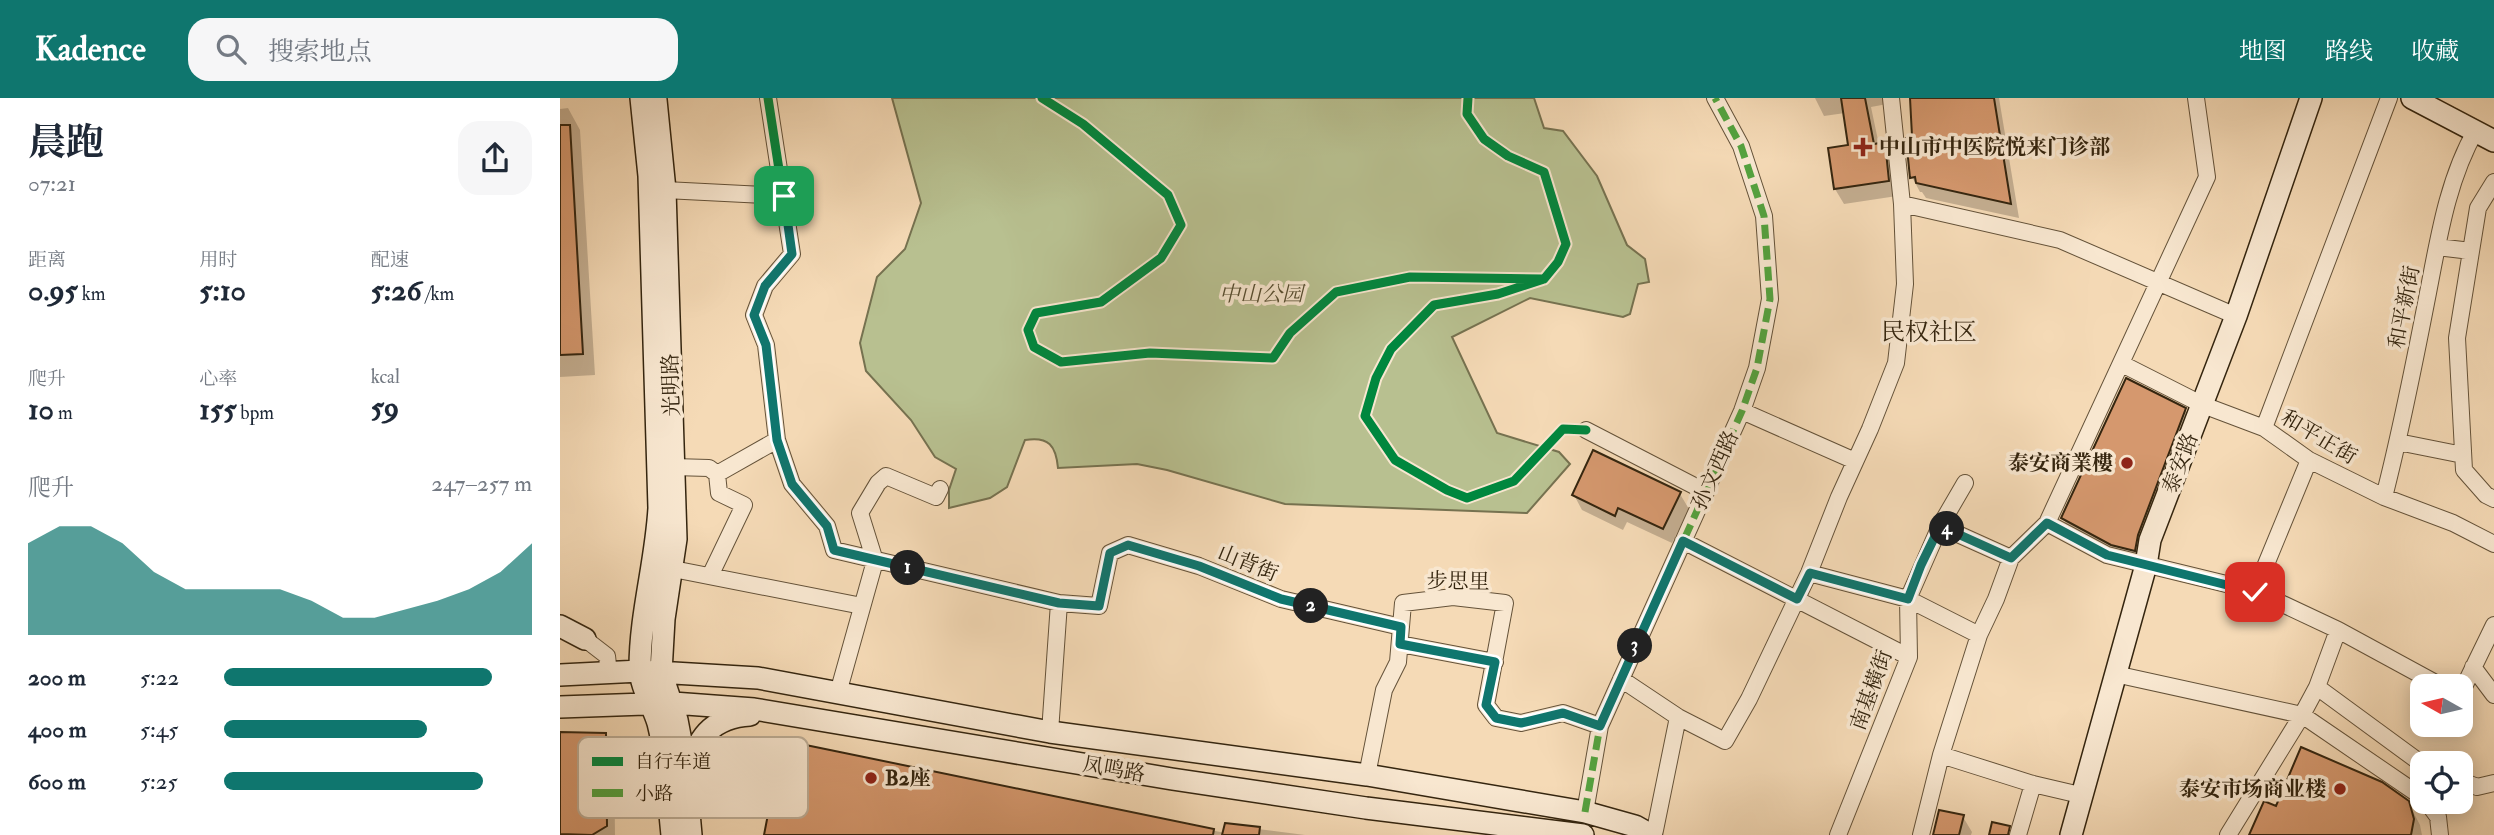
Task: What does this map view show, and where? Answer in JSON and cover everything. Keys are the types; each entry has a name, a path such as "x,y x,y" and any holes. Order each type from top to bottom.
{"street":[{"name":"光明路","path":"640,671 643,616 657,540 659,508 649,176 642,98"},
{"name":"光明路","path":"656,98 665,190 676,540 664,620 662,672"},
{"path":"717,474 777,440 766,345 754,315 765,286 792,254 768,98"},
{"name":"孙文西路","path":"1580,835 1600,726 1742,411 1757,369 1770,299 1764,216 1741,146 1715,98"},
{"path":"1621,679 1678,718 1725,741 1749,699 1810,573 1896,363 1906,284 1902,204 1891,98"},
{"path":"1921,835 1941,755 1979,635 2011,558 2047,523 2207,177 2196,98"},
{"name":"泰安路","path":"2071,835 2146,565 2150,540 2236,316 2311,98"},
{"path":"2264,428 2389,98"},
{"path":"2412,98 2485,136"},
{"name":"和平新街","path":"2384,497 2398,442 2437,247 2462,155 2485,136"},
{"path":"2494,182 2477,208 2457,338 2464,470 2486,495 2494,499"},
{"path":"665,190 784,196"},
{"path":"1902,204 2060,240 2158,280 2236,316"},
{"path":"2437,247 2471,251"},
{"name":"和平正街","path":"2122,364 2203,405 2264,428 2309,460 2384,497 2453,523 2494,544"},
{"path":"1742,411 1856,461"},
{"path":"1586,430 1706,492"},
{"name":"山背街","path":"777,440 792,484 827,526 834,550 1059,603 1099,606 1110,553 1128,545 1199,566 1281,599 1401,627"},
{"path":"2398,442 2463,455"},
{"path":"2255,592 2309,460"},
{"path":"673,467 709,468 717,474 719,493 744,505 710,576"},
{"path":"838,693 876,561 860,513 878,483 886,476 936,497 940,489"},
{"name":"南基橫街","path":"1838,835 1909,657 1908,599 1940,526 1965,483"},
{"path":"2047,523 2107,555 2255,592 2338,629 2419,674"},
{"path":"1940,526 2011,558"},
{"path":"1683,541 1909,657"},
{"path":"673,569 862,606"},
{"path":"1810,573 1908,599 1979,635"},
{"name":"步思里","path":"1367,775 1384,690 1398,662 1403,603 1453,597 1505,603 1486,705 1496,718 1521,723 1563,713 1600,726"},
{"path":"1050,732 1059,603"},
{"path":"2470,674 2494,625"},
{"path":"560,626 585,639 607,656 609,674"},
{"path":"2228,835 2317,687 2338,629"},
{"path":"1400,644 1495,662"},
{"path":"2473,667 2494,695"},
{"name":"凤鸣路","path":"560,675 640,671 758,678 1050,732 1367,775 1585,812 1634,826 1653,835"},
{"path":"640,671 660,737"},
{"path":"662,672 673,703 680,737"},
{"path":"2115,674 2302,715 2410,789"},
{"path":"2317,687 2410,755"},
{"name":"凤鸣路","path":"560,707 673,703 754,709 1185,781 1366,808 1580,835"},
{"path":"704,737 708,730 726,720 745,715 791,715"},
{"path":"1653,835 1678,718"},
{"path":"1941,755 2033,784 2080,795"},
{"path":"2473,785 2494,783"},
{"path":"2018,835 2033,784"},
{"path":"2436,814 2440,835"}],"green space":[{"name":"中山公园","path":"892,98 1534,98 1544,128 1563,131 1597,176 1627,245 1645,259 1649,282 1638,284 1630,314 1623,317 1530,298 1452,337 1497,433 1559,452 1570,464 1527,513 1285,504 1137,464 1058,468 1050,444 1033,439 1025,440 1007,487 990,498 949,508 949,490 956,469 935,457 911,420 866,371 860,343 877,277 905,249 921,203"}],"building":[{"path":"1841,98 1865,98 1874,144 1885,142 1889,181 1834,189 1828,148 1848,145"},
{"path":"1910,98 1994,98 2011,204 1916,183 1915,177 1910,178 1906,138 1912,136"},
{"path":"560,125 570,125 583,354 560,355"},
{"name":"泰安商業樓","path":"2126,378 2186,408 2138,535 2135,551 2111,545 2061,518"},
{"path":"1593,450 1681,492 1663,529 1618,508 1615,516 1572,495"},
{"path":"560,732 606,733 606,737 578,737 578,818 607,818 607,826 592,835 560,834"},
{"name":"B2座","path":"808,745 1214,829 1213,835 764,835 767,818 808,818"},
{"name":"泰安市场商业楼","path":"2301,747 2382,782 2409,801 2410,814 2414,819 2411,835 2249,835 2264,801 2276,806"},
{"path":"1939,810 1964,815 1959,835 1933,835"},
{"path":"1992,822 2010,826 2008,835 1989,835"},
{"path":"1225,823 1260,827 1259,835 1222,835"}],"marked path":[{"path":"1585,812 1600,726 1742,411 1757,368 1770,299 1764,216 1741,146 1715,98"}],"cycle path":[{"path":"768,98 792,254 765,286 754,315 766,345 777,440 792,484 827,526 834,550 1059,603 1099,606 1110,553 1128,545 1199,566 1281,599 1401,627"},
{"path":"1042,98 1083,124 1168,195 1181,225 1161,258 1101,302 1036,313 1028,330 1034,347 1061,362 1150,353 1273,358 1290,333 1336,292 1410,277 1544,279"},
{"path":"1468,98 1467,114 1484,139 1508,156 1544,172 1566,244 1558,262 1544,279 1498,294 1434,305 1391,349 1376,378 1365,416 1395,460 1447,490 1467,498 1514,481 1563,429 1586,430"}],"place":[{"name":"中山市中医院悦来门诊部","path":"1863,147"},
{"name":"泰安商業樓","path":"2127,463"},
{"name":"B2座","path":"871,778"},
{"name":"泰安市场商业楼","path":"2340,789"}],"district":[{"name":"民权社区","path":"1929,332"}],"route":[{"path":"784,196 792,254 765,286 754,315 766,345 777,440 792,484 827,526 834,550 1059,603 1099,606 1110,553 1128,545 1199,566 1281,599 1401,627 1400,644 1495,662 1486,705 1496,718 1521,723 1563,713 1600,726 1683,541 1797,599 1810,573 1908,599 1940,526 2011,558 2047,523 2107,555 2255,592"}]}
